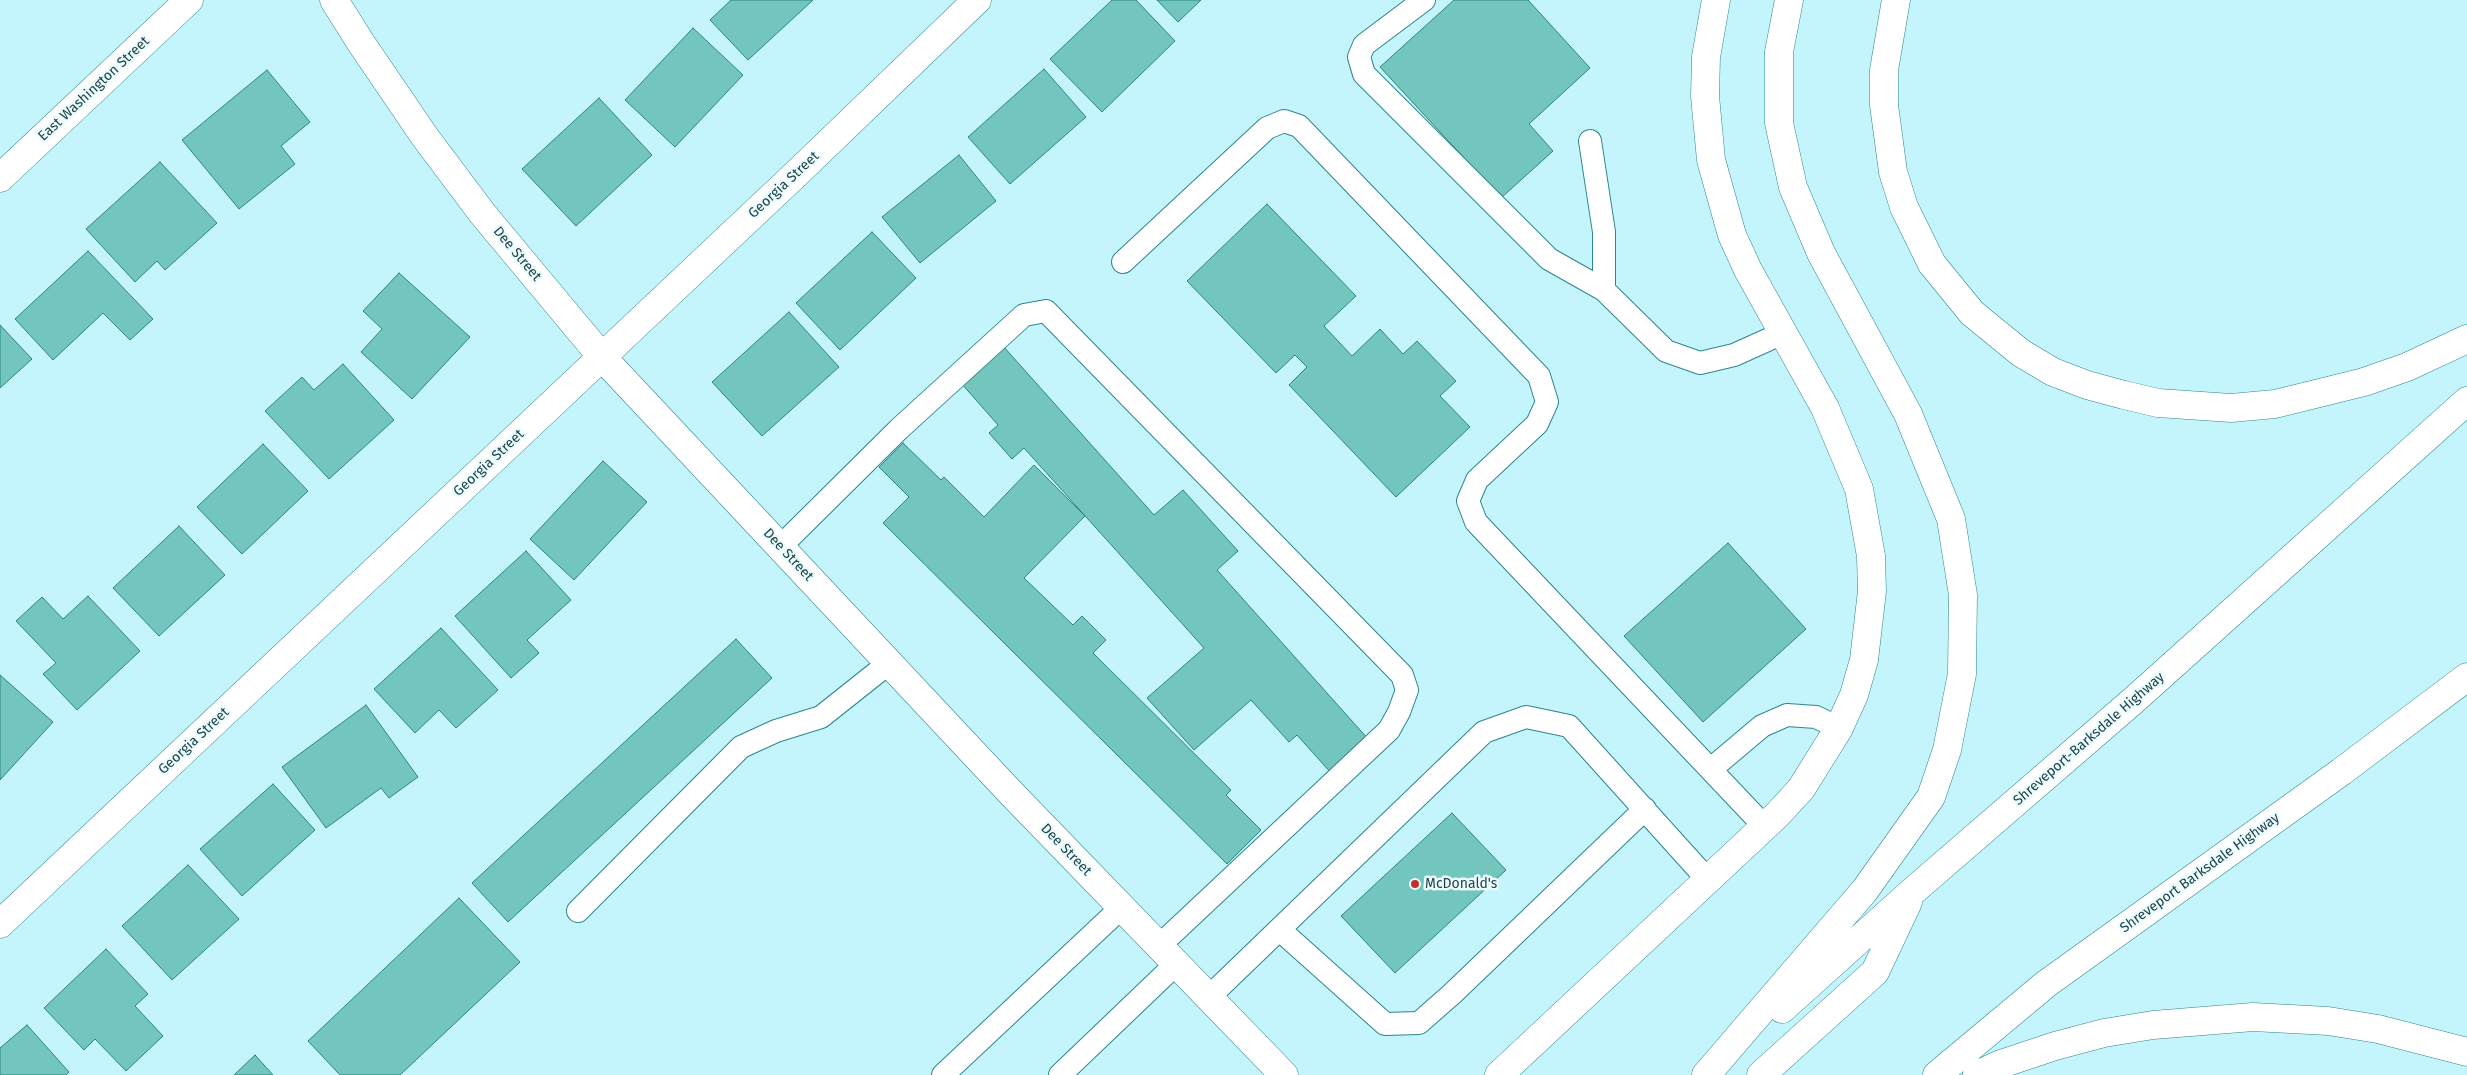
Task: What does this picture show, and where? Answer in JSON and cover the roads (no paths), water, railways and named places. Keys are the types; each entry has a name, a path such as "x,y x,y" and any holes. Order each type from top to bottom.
{"main road":[{"name":"East Washington Street","path":"0,178 189,0"},
{"name":"Dee Street","path":"334,0 361,44 425,137 482,212 602,356 889,663 1284,1075"},
{"name":"Georgia Street","path":"0,924 796,174 977,0"},
{"path":"1499,1075 1707,879 1765,827 1801,788 1840,728 1854,695 1864,660 1872,591 1871,556 1859,489 1825,408 1748,270 1732,235 1710,160 1705,96 1706,57 1716,0"},
{"path":"1707,1075 1865,890 1931,797 1947,750 1962,674 1963,595 1951,519 1908,414 1821,253 1793,188 1779,123 1779,52 1789,0"},
{"path":"1896,0 1884,70 1884,105 1893,172 1904,207 1932,264 1972,313 2021,353 2070,378 2124,395 2158,403 2231,408 2275,404 2364,382 2407,367 2467,339"},
{"name":"Shreveport-Barksdale Highway","path":"1707,1075 1913,891 2134,700 2467,401"},
{"name":"Shreveport Barksdale Highway","path":"1937,1075 2046,984 2341,772 2467,677"},
{"path":"1761,1075 1875,972 1913,891"},
{"path":"1977,1075 2001,1064 2055,1046 2104,1033 2153,1024 2253,1017 2328,1021 2378,1029 2467,1052"}],"lane":[{"path":"1424,0 1364,45 1359,57 1364,74 1549,259 1604,290 1666,351 1700,363 1734,355 1783,333"},
{"path":"1123,262 1268,128 1284,120 1299,126 1539,376 1547,402 1537,424 1476,480 1468,501 1476,522 1765,827"},
{"path":"1590,140 1604,232 1604,290"},
{"path":"780,547 899,428 1024,315 1046,311 1402,675 1407,690 1399,712 1389,730 1168,955 1060,1075"},
{"path":"578,911 741,747 776,731 821,717 889,663"},
{"path":"1710,769 1762,726 1787,715 1816,716 1840,728"},
{"path":"1209,997 1484,732 1526,717 1569,726 1707,879"},
{"path":"1280,930 1385,1024 1419,1023 1452,994 1645,809"},
{"path":"943,1075 1122,908"}],"place":[{"name":"McDonald's","path":"1415,884"}]}
